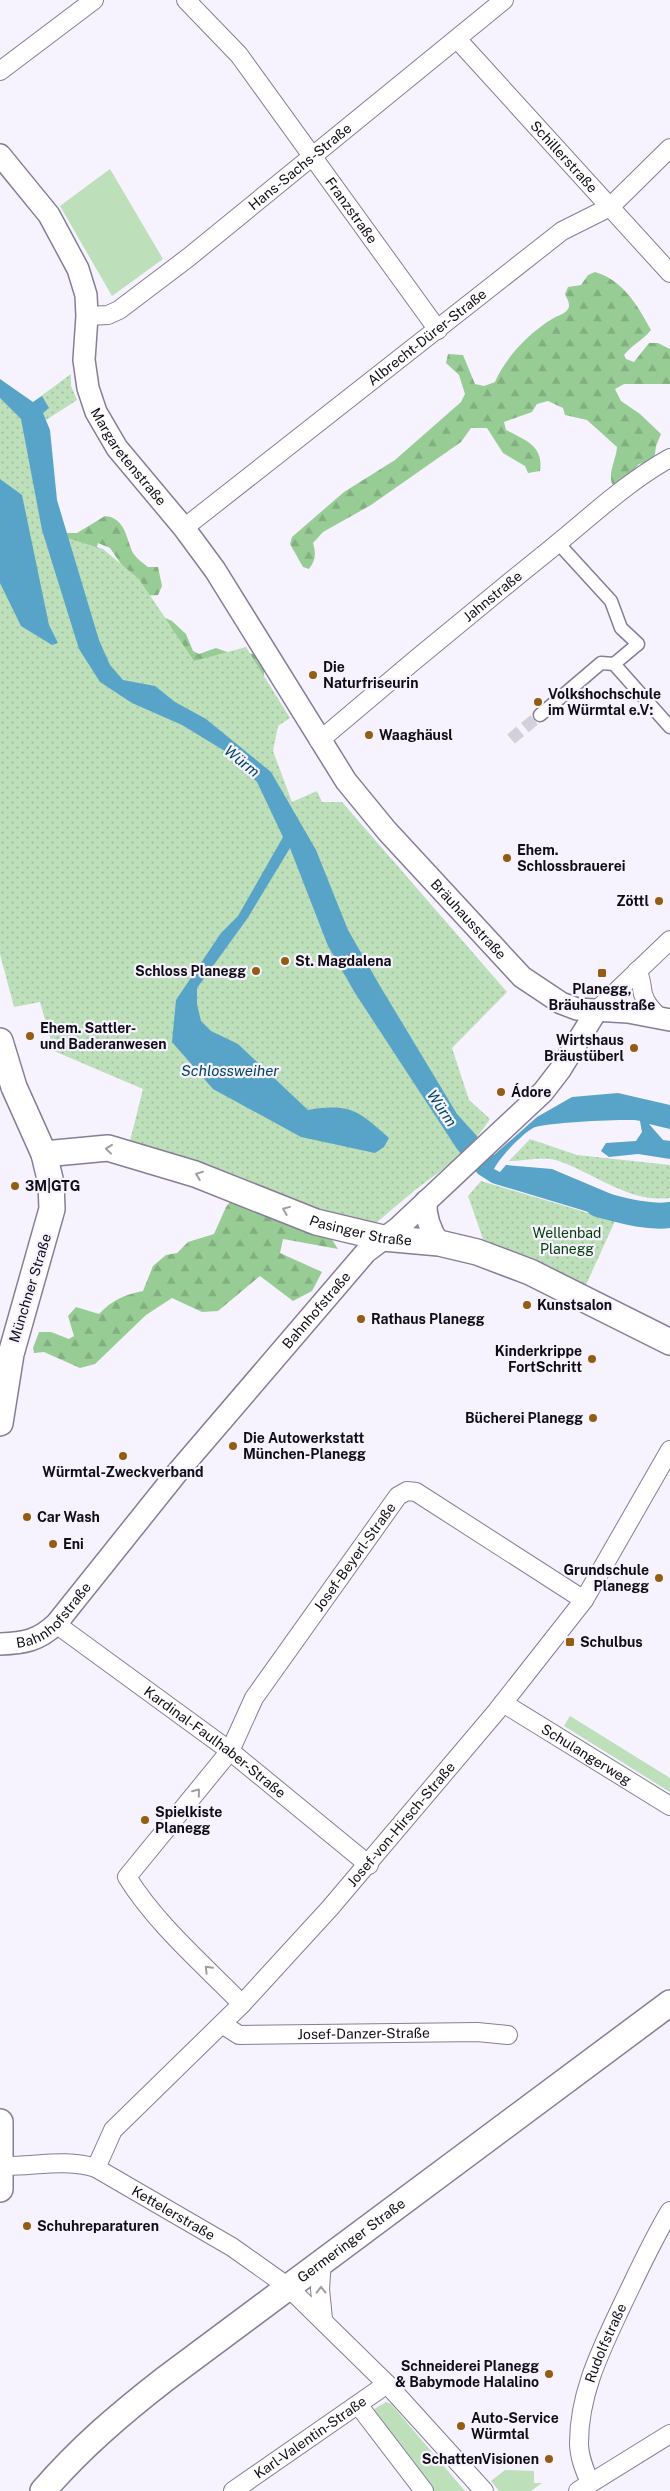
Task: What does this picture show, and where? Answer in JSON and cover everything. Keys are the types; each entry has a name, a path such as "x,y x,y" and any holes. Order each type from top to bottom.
{"main road":[{"name":"Münchner Straße","path":"0,1042 14,1087 44,1154 51,1183 52,1209 11,1354 0,1423"},
{"name":"Pasinger Straße","path":"44,1154 108,1148 128,1152 195,1174 316,1222 383,1238 439,1243 477,1252 530,1272 670,1342"},
{"name":"Germeringer Straße","path":"43,2491 74,2456 117,2416 322,2260 588,2066 670,2002"},
{"path":"0,2122 1,2177"}],"street":[{"path":"0,71 94,0"},
{"name":"Franzstraße","path":"186,0 239,55 438,330"},
{"name":"Hans-Sachs-Straße","path":"87,316 108,315 119,310 189,257 504,0"},
{"name":"Schillerstraße","path":"457,39 670,273"},
{"name":"Albrecht-Dürer-Straße","path":"184,528 438,330 562,230 610,207 670,148"},
{"name":"Margaretenstraße","path":"0,155 49,215 78,269 84,287 87,316 84,360 88,388 96,412 117,448 184,528 215,570 318,740"},
{"name":"Jahnstraße","path":"318,740 649,470 670,458"},
{"path":"540,715 600,663 614,664 638,644 621,628 611,601 558,543"},
{"path":"614,664 670,727"},
{"name":"Bräuhausstraße","path":"318,740 346,781 387,831 522,977 560,1004 577,1009 664,1018"},
{"name":"Bahnhofstraße","path":"0,1644 33,1641 44,1635 56,1624 176,1474 292,1336 366,1252 426,1201 543,1092 560,1070 597,1010 670,940"},
{"path":"637,971 641,978 643,994 648,1006 664,1018"},
{"path":"426,1201 425,1212 431,1231 439,1243"},
{"name":"Josef-von-Hirsch-Straße","path":"96,2168 113,2130 242,2004 369,1865 503,1702 584,1600 670,1450"},
{"name":"Josef-Beyerl-Straße","path":"242,2004 178,1938 136,1891 128,1876 230,1752 254,1698 398,1496 407,1491 416,1492 584,1600"},
{"name":"Kardinal-Faulhaber-Straße","path":"56,1624 230,1752 369,1865"},
{"name":"Schulangerweg","path":"503,1702 670,1806"},
{"name":"Josef-Danzer-Straße","path":"222,2024 239,2035 477,2032 508,2035"},
{"name":"Kettelerstraße","path":"1,2177 66,2162 96,2168 232,2247 288,2286 323,2319 387,2384 484,2491"},
{"name":"Rudolfstraße","path":"584,2487 583,2464 578,2444 583,2399 599,2353 638,2271 670,2211"},
{"path":"322,2260 320,2289 323,2319"},
{"name":"Karl-Valentin-Straße","path":"233,2491 358,2406 387,2384"},
{"path":"358,2406 424,2491"},
{"path":"584,2487 670,2434"}],"green space":[{"path":"110,169 163,259 112,296 60,206"},
{"path":"595,272 614,281 629,295 651,330 630,348 624,355 626,359 634,362 649,343 658,343 670,349 670,384 624,384 615,389 621,401 640,414 661,434 656,446 654,461 639,464 620,486 612,484 611,475 617,447 587,420 565,415 563,408 548,401 537,404 532,412 504,422 506,430 532,445 536,450 539,455 540,471 528,473 525,466 503,453 487,428 471,428 461,442 371,505 323,532 313,543 315,556 313,563 309,569 303,567 290,544 292,537 344,492 395,460 461,402 465,394 459,375 446,363 448,354 463,355 475,384 484,386 495,382 511,355 526,339 543,325 563,314 568,309 569,303 565,294 568,287 581,285 588,275"},
{"path":"71,374 71,386 77,400 46,420 33,402"},
{"path":"0,398 19,408 54,534 103,549 139,579 194,661 246,647 290,718 278,726 273,751 292,802 317,791 322,802 342,802 507,992 452,1048 469,1100 490,1119 462,1153 376,1223 318,1212 129,1145 143,1089 54,1051 40,1002 14,1007 0,954"},
{"path":"105,516 112,518 121,525 133,553 138,559 148,567 158,567 162,586 158,595 143,596 110,548 98,543 93,560 152,612 172,621 186,634 193,651 199,654 216,648 227,652 257,654 264,667 264,695 215,690 68,541 66,533 77,533"},
{"name":"Wellenbad Planegg","path":"530,1139 577,1155 670,1165 670,1198 655,1198 627,1192 559,1161 541,1159 509,1161"},
{"name":"Wellenbad Planegg","path":"481,1181 615,1221 585,1287 483,1239 468,1196"},
{"path":"235,1196 327,1232 338,1249 283,1239 280,1253 322,1272 312,1291 293,1301 260,1276 218,1311 202,1312 172,1298 146,1315 95,1364 80,1368 44,1352 34,1353 33,1348 39,1332 51,1332 69,1339 74,1336 68,1316 76,1307 99,1314 119,1299 143,1291 153,1266 166,1255 177,1253 188,1242 214,1234 226,1207"},
{"path":"570,1716 670,1778 670,1792 564,1726"},
{"path":"386,2402 391,2404 465,2491 434,2491 371,2411"},
{"path":"505,2470 534,2471 534,2483 542,2483 531,2491 499,2491 491,2481"}],"water":[{"name":"Schlossweiher","path":"0,379 33,402 42,396 49,408 43,413 50,430 57,500 99,640 110,665 123,680 155,686 175,702 206,719 271,772 316,850 348,930 380,986 457,1114 494,1155 537,1117 572,1097 618,1093 670,1105 670,1129 649,1124 663,1140 670,1141 670,1159 638,1154 609,1157 601,1151 606,1143 636,1141 642,1132 640,1121 620,1120 552,1124 533,1128 511,1147 494,1169 500,1172 506,1165 552,1169 635,1204 632,1216 625,1223 492,1183 478,1174 457,1149 355,993 328,946 290,848 247,919 197,988 197,1004 201,1021 211,1031 238,1044 308,1110 334,1108 353,1111 361,1115 389,1138 384,1147 375,1153 301,1137 213,1089 172,1042 176,1000 221,933 238,916 283,837 257,782 228,753 182,725 132,703 100,682 79,649 42,530 21,419 0,398"},
{"path":"0,479 22,495 49,625 58,643 52,645 21,626 0,583"}],"waterway":[{"name":"Würm","path":"598,1204 643,1214 670,1215"}],"tunnel":[{"path":"511,739 540,715"}],"place":[{"name":"Die Naturfriseurin","path":"313,675"},
{"name":"Volkshochschule im Würmtal e.V:","path":"538,702"},
{"name":"Waaghäusl","path":"369,735"},
{"name":"Ehem. Schlossbrauerei","path":"507,858"},
{"name":"Zöttl","path":"659,901"},
{"name":"St. Magdalena","path":"285,961"},
{"name":"Schloss Planegg","path":"256,971"},
{"name":"Planegg, Bräuhausstraße","path":"602,973"},
{"name":"Ehem. Sattler- und Baderanwesen","path":"30,1036"},
{"name":"Wirtshaus Bräustüberl","path":"634,1048"},
{"name":"Ádore","path":"501,1092"},
{"name":"3M|GTG","path":"15,1186"},
{"name":"Kunstsalon","path":"527,1305"},
{"name":"Rathaus Planegg","path":"361,1319"},
{"name":"Kinderkrippe FortSchritt","path":"592,1359"},
{"name":"Bücherei Planegg","path":"593,1418"},
{"name":"Die Autowerkstatt München-Planegg","path":"233,1446"},
{"name":"Würmtal-Zweckverband","path":"123,1456"},
{"name":"Car Wash","path":"27,1517"},
{"name":"Eni","path":"53,1544"},
{"name":"Grundschule Planegg","path":"659,1578"},
{"name":"Schulbus","path":"570,1642"},
{"name":"Spielkiste Planegg","path":"145,1820"},
{"name":"Schuhreparaturen","path":"27,2226"},
{"name":"Schneiderei Planegg & Babymode Halalino","path":"549,2374"},
{"name":"Auto-Service Würmtal","path":"461,2426"},
{"name":"SchattenVisionen","path":"549,2459"}]}
